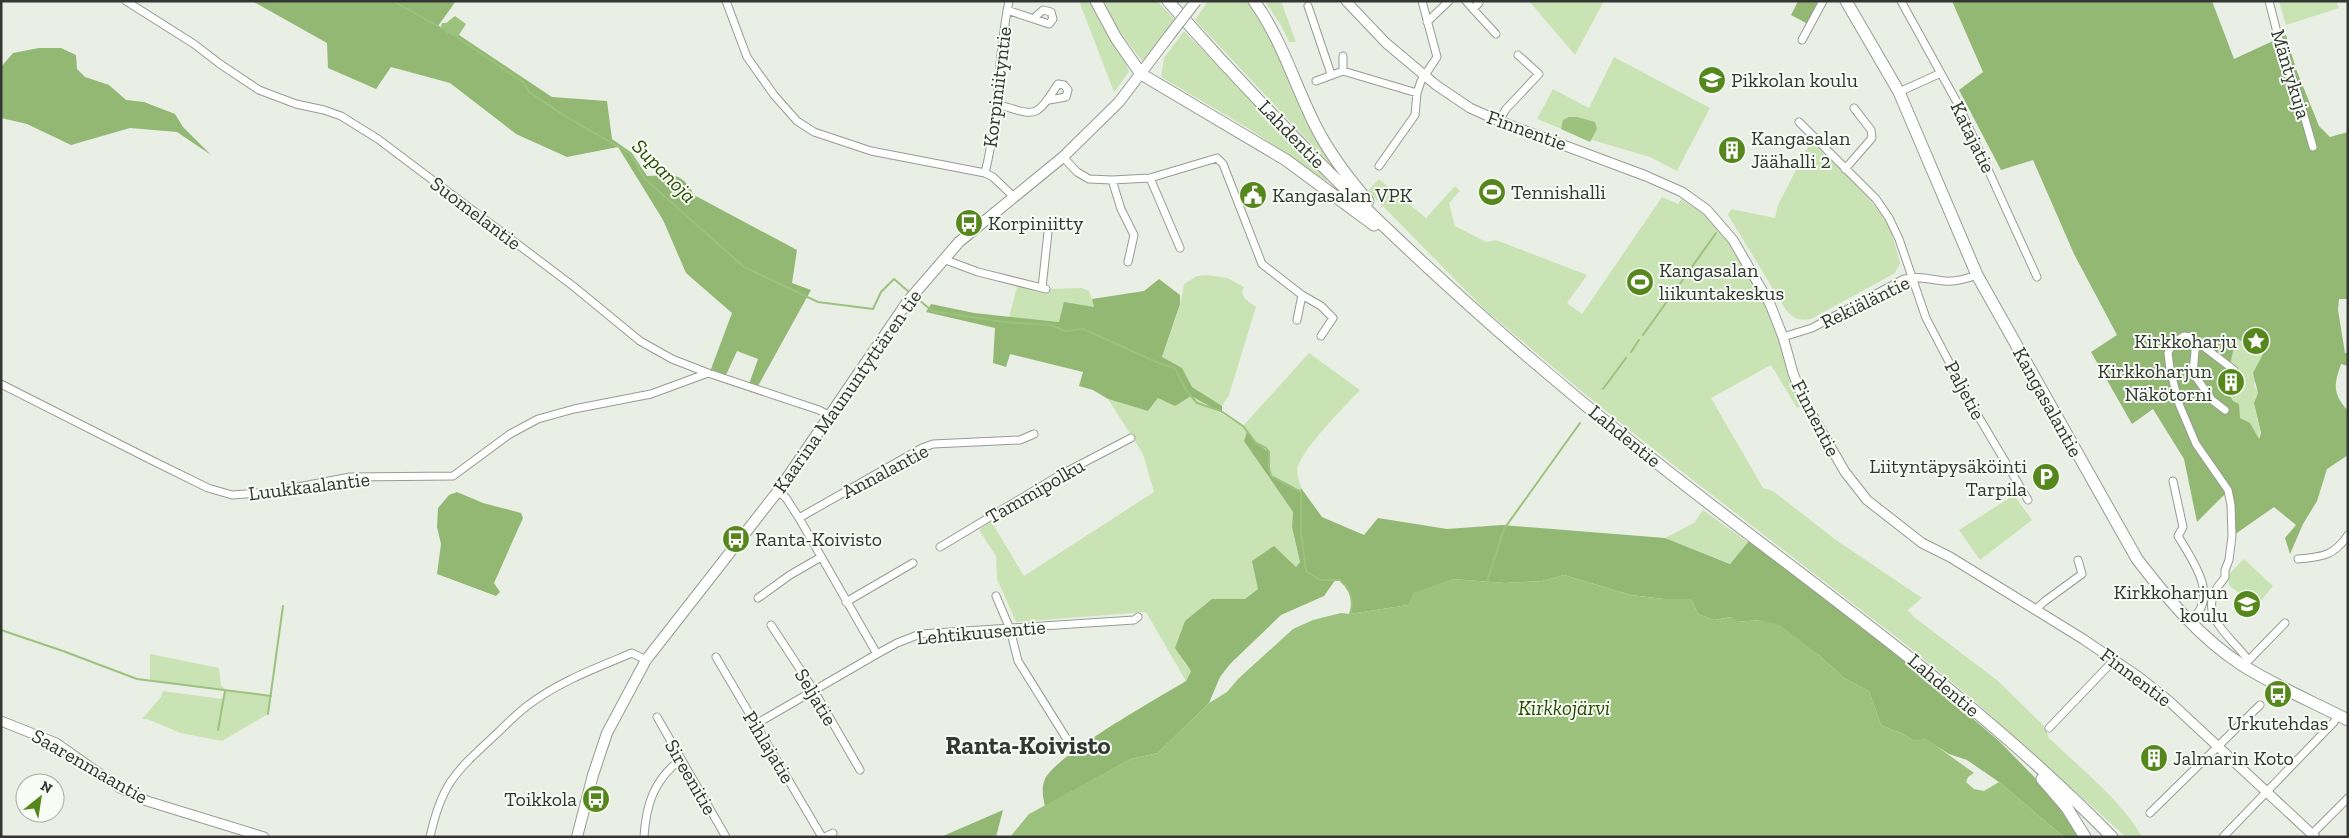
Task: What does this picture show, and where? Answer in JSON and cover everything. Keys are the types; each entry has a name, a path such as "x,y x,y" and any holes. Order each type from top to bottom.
{"main road":[{"path":"1096,1 1116,38 1141,74 1294,166 1344,201 1422,262"},
{"name":"Lahdentie","path":"1168,1 1210,49 1317,161 1422,262 1503,335 1598,415 1889,639 1986,719 2112,837"},
{"name":"Kaarina Maununtyttären tie","path":"578,837 593,775 607,733 646,660 778,491 908,301 959,242 1063,156 1119,102 1196,1"},
{"path":"1254,1 1282,47 1308,110 1325,143 1360,191 1422,262"},
{"name":"Kangasalantie","path":"1846,1 1899,92 1976,275 2128,544 2150,576 2190,621 2216,646 2343,718"},
{"path":"1986,719 2056,794 2085,837"}],"street":[{"name":"Suomelantie","path":"126,1 194,44 259,90 296,104 341,116 378,139 573,286 640,341 672,359 819,410 830,416"},
{"path":"726,1 747,57 774,95 797,121 814,132 871,151 985,173 1014,197"},
{"name":"Korpiniityntie","path":"985,173 991,150 998,73 1009,1"},
{"name":"Finnentie","path":"1346,1 1386,43 1424,75 1470,108 1499,121 1646,176 1682,192 1707,210 1738,248 1770,304 1784,337 1793,373 1804,401 1845,472 1867,500 1922,543 2036,609 2114,660 2168,700 2314,835"},
{"path":"1379,166 1415,115 1417,93 1424,75 1437,57 1422,1"},
{"path":"1427,22 1449,1"},
{"path":"1466,1 1496,34"},
{"path":"1473,9 1479,4 1477,1"},
{"path":"1802,40 1823,1"},
{"name":"Katajatie","path":"1901,1 1941,73 1982,154 2037,276"},
{"name":"Mäntykuja","path":"2269,1 2280,44 2297,92 2313,147"},
{"path":"1308,6 1331,74"},
{"path":"1007,10 1034,18"},
{"path":"1499,121 1506,109 1539,74 1518,55"},
{"path":"1343,56 1343,71"},
{"path":"1316,81 1343,71 1417,93"},
{"path":"1899,92 1941,73"},
{"path":"996,104 1030,114 1038,111 1049,100"},
{"path":"1845,169 1872,138 1871,130 1854,108"},
{"name":"Paljetie","path":"1799,122 1876,199 1889,218 1899,239 1926,318 1971,404 2028,500"},
{"path":"1063,156 1077,172 1088,179 1112,180 1150,178 1217,158 1223,164 1262,264 1302,295 1320,306 1333,318 1321,336"},
{"path":"1150,178 1180,248"},
{"path":"1112,180 1121,208 1134,235 1128,262"},
{"path":"943,259 978,272 1044,289 1048,232"},
{"name":"Rekiäläntie","path":"1784,337 1812,328 1911,277 1944,281 1966,279 1976,275"},
{"path":"1296,320 1302,295"},
{"path":"2234,370 2196,340 2184,336 2173,343 2168,353 2179,404 2196,444 2228,490 2231,506 2229,560 2224,570 2225,577 2215,590 2213,602 2214,620 2246,663 2285,623"},
{"path":"2196,340 2193,373 2212,400 2225,410"},
{"name":"Luukkaalantie","path":"1,384 208,488 232,495 272,492 350,477 453,476 510,434 538,419 574,409 651,394 708,373"},
{"name":"Annalantie","path":"799,518 922,448 933,444 1020,440 1034,434"},
{"name":"Tammipolku","path":"940,547 1060,475 1131,438"},
{"path":"2173,481 2181,510 2183,527 2178,536 2198,569 2204,583 2201,608 2190,621"},
{"path":"778,491 786,498 799,518 877,654"},
{"path":"2298,559 2331,553 2340,547 2348,535"},
{"path":"758,598 790,575 821,557"},
{"path":"2036,609 2082,574 2078,560"},
{"path":"846,602 913,563"},
{"path":"853,587 857,595"},
{"path":"996,596 1010,629 1018,661 1068,741"},
{"name":"Lehtikuusentie","path":"756,724 897,642 920,634 1134,620 1138,616"},
{"name":"Seljatie","path":"771,625 813,690 860,770"},
{"path":"430,837 436,810 452,778 467,761 527,705 574,677 632,653 646,660"},
{"name":"Pihlajatie","path":"716,657 823,837 833,833"},
{"path":"2049,728 2114,660"},
{"path":"2150,813 2260,704"},
{"name":"Sireenitie","path":"657,717 726,837"},
{"path":"2224,837 2334,722 2343,718"},
{"name":"Saarenmaantie","path":"1,721 56,743 120,788 146,801 264,837"},
{"path":"644,837 647,806 656,786 671,767 681,759"},
{"path":"2314,835 2348,798"}],"shaded area":[{"path":"252,1 456,1 438,26 459,35 552,97 607,101 612,139 632,153 647,176 669,175 680,178 685,181 694,195 797,250 792,283 811,290 758,386 749,384 758,359 737,351 726,375 711,369 732,313 686,273 663,220 618,147 567,157 516,134 450,83 391,67 376,89 328,68 327,43"},
{"path":"1079,1 1090,1 1124,58 1129,72 1114,92"},
{"path":"1102,1 1157,1 1174,19 1146,60 1142,61 1110,19"},
{"path":"1208,1 1247,1 1271,37 1317,141 1342,177 1195,20"},
{"path":"1265,1 1281,1 1296,42 1289,42 1282,27"},
{"path":"1529,1 1604,1 1575,55"},
{"path":"1798,1 1822,1 1808,24 1791,15"},
{"path":"1952,1 2212,1 2234,59 2286,35 2296,69 2319,126 2330,137 2348,132 2348,299 2339,299 2338,310 2345,353 2348,353 2348,366 2341,364 2336,389 2339,399 2348,411 2348,455 2327,469 2317,501 2303,524 2290,554 2285,538 2296,525 2274,507 2234,535 2228,491 2197,522 2184,459 2153,409 2132,424 2091,352 2117,335 2074,254 2033,160 2001,170 1959,90 1983,72","holes":["2236,338 2263,354 2253,373 2258,393 2254,403 2261,433 2259,439 2250,423 2240,418 2239,404 2233,401 2225,387"]},
{"path":"2279,1 2336,1 2339,8 2286,25"},
{"path":"1184,31 1326,176 1327,182 1251,130 1161,77 1164,58"},
{"path":"39,48 61,48 76,55 77,69 85,77 109,85 126,100 144,102 175,114 183,127 211,155 177,132 130,128 71,145 27,124 1,118 1,67 13,53"},
{"path":"1614,57 1710,108 1677,171 1650,157 1582,137 1537,119 1553,89 1589,108"},
{"path":"1811,141 1860,189 1878,210 1890,230 1900,263 1895,273 1811,319 1803,320 1797,319 1786,310 1728,215 1731,209 1775,218 1778,205"},
{"path":"1379,179 1426,218 1455,186 1460,191 1449,203 1455,226 1486,242 1496,240 1587,275 1567,303 1582,314 1662,197 1678,204 1681,199 1711,220 1731,243 1757,287 1768,310 1802,406 1797,408 1771,365 1711,398 1763,488 1773,491 1836,540 1922,598 1908,610 1914,617 1998,681 2044,726 2049,738 2124,811 2142,837 2126,837 1970,697 1900,640 1676,467 1586,395 1483,308 1368,191"},
{"path":"1207,275 1227,278 1244,287 1242,292 1245,299 1256,307 1229,395 1222,406 1192,387 1185,374 1162,358 1180,305 1184,284 1197,276"},
{"path":"1159,279 1180,295 1180,304 1162,357 1182,368 1192,387 1222,406 1222,413 1191,396 1175,406 1158,398 1148,411 1108,399 1093,390 1079,386 1083,372 1010,354 1006,367 993,363 995,328 926,312 931,304 974,313 1059,322 1064,302 1094,307 1092,299 1144,291"},
{"path":"1018,283 1046,289 1082,288 1089,291 1095,308 1060,322 1009,318"},
{"path":"2235,338 2263,354 2254,385 2258,393 2255,410 2260,433 2259,439 2240,418 2225,387"},
{"path":"1309,353 1360,390 1326,427 1302,458 1297,470 1301,492 1271,476 1269,452 1254,440 1267,475 1293,512 1292,527 1300,562 1296,567 1274,547 1258,589 1245,599 1212,599 1183,661 1191,671 1186,681 1146,612 1016,622 997,579 996,556 979,530 991,521 1024,576 1154,492 1143,454 1108,399 1148,411 1158,398 1191,396 1243,426"},
{"path":"1247,432 1256,443 1269,452 1271,476 1300,492 1301,488 1322,517 1364,535 1378,518 1447,529 1502,525 1665,538 1730,564 1750,540 1884,642 2000,742 2043,786 2080,837 2064,837 1999,782 1967,760 1949,754 1925,739 1913,741 1881,725 1869,691 1844,678 1819,655 1760,620 1736,622 1731,617 1714,620 1698,614 1691,599 1664,599 1631,595 1564,575 1542,581 1505,583 1452,579 1408,605 1350,614 1351,595 1344,583 1336,579 1324,596 1281,615 1230,664 1220,677 1209,703 1158,753 1131,759 1045,806 1043,786 1045,779 1053,769 1109,727 1186,681 1191,671 1175,648 1185,621 1212,599 1245,599 1258,589 1252,561 1274,546 1296,567 1300,562 1292,527 1293,512 1244,441"},
{"path":"457,492 483,503 521,513 523,518 494,583 500,592 496,596 437,574 441,544 437,527 438,508 449,495"},
{"path":"2014,495 2032,520 1980,560 1959,530"},
{"path":"1703,510 1749,543 1731,564 1665,538 1694,523"},
{"path":"2244,559 2273,586 2256,607 2229,585 2228,575"},
{"path":"150,654 219,668 221,685 226,690 271,696 268,714 222,741 181,733 147,719 142,719 161,697 163,691 222,699 225,690 150,680"},
{"path":"1003,810 996,837 943,837 943,836"}],"water":[{"path":"455,16 466,24 457,38 445,32 441,26 442,23 446,23"},
{"path":"1569,117 1577,117 1595,122 1597,129 1590,142 1561,129 1563,120"},
{"name":"Kirkkojärvi","path":"1564,575 1631,595 1664,599 1691,599 1698,614 1714,620 1732,617 1737,622 1760,620 1780,625 1819,655 1844,678 1869,691 1881,725 1913,741 1925,738 1974,773 1968,777 1966,782 1974,789 1984,791 1999,782 2064,837 1010,837 1029,814 1131,759 1158,753 1209,703 1227,692 1238,679 1293,629 1313,620 1341,613 1350,614 1408,605 1413,593 1452,579 1505,583 1542,581"}],"waterway":[{"name":"Supanoja","path":"393,1 443,29"},
{"name":"Supanoja","path":"456,37 523,82 529,92 565,116 631,154 644,178 744,267 818,302 873,309 881,292 894,279 909,292"},
{"path":"1677,288 1716,233"},
{"path":"1643,335 1673,293"},
{"path":"918,299 932,311 1004,322 1051,325 1065,331 1083,329 1161,364 1175,368 1186,390 1197,403 1221,411 1243,426 1256,443 1266,448 1269,452 1271,476 1301,492 1301,532 1306,571 1320,580 1340,580 1351,595 1350,614"},
{"path":"1631,352 1639,340"},
{"path":"1603,389 1626,358"},
{"path":"1487,582 1504,529 1580,423"},
{"path":"268,714 283,606"},
{"path":"1,630 137,679 271,696"},
{"path":"218,730 225,691"}],"place":[{"name":"Pikkolan koulu","path":"1712,80"},
{"name":"Kangasalan Jäähalli 2","path":"1732,150"},
{"name":"Tennishalli","path":"1492,192"},
{"name":"Kangasalan VPK","path":"1253,195"},
{"name":"Korpiniitty","path":"969,223"},
{"name":"Kangasalan liikuntakeskus","path":"1640,282"},
{"name":"Kirkkoharju","path":"2256,341"},
{"name":"Kirkkoharjun Näkötorni","path":"2231,382"},
{"name":"Liityntäpysäköinti Tarpila","path":"2046,477"},
{"name":"Ranta-Koivisto","path":"736,539"},
{"name":"Kirkkoharjun koulu","path":"2247,604"},
{"name":"Urkutehdas","path":"2278,694"},
{"name":"Jalmarin Koto","path":"2154,758"},
{"name":"Toikkola","path":"596,799"}],"district":[{"name":"Ranta-Koivisto","path":"1028,745"}]}
